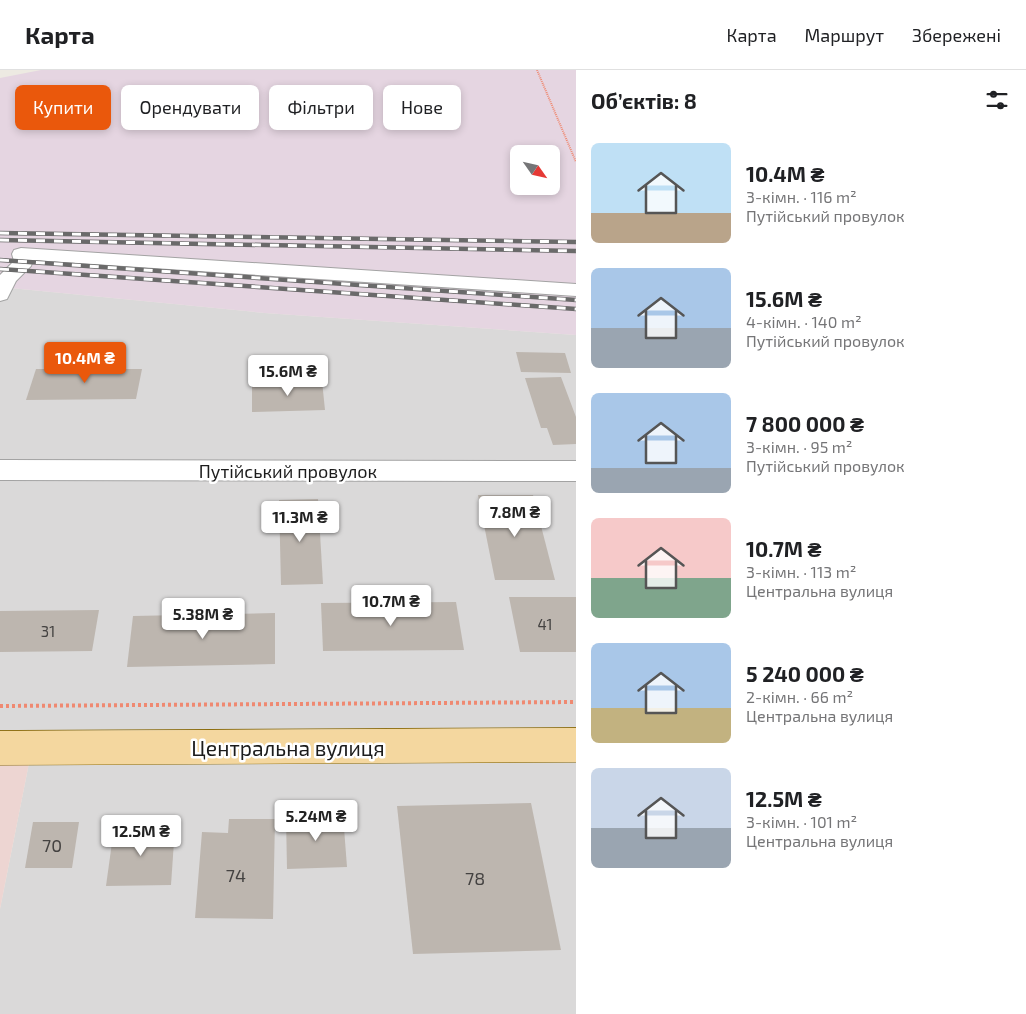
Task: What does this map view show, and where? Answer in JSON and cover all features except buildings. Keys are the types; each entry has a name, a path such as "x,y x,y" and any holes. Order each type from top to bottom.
{"main road":[{"name":"Центральна вулиця","path":"0,748 576,745"}],"street":[{"path":"0,295 7,279 24,262 21,254 576,290"},
{"name":"Путійський провулок","path":"0,470 576,471"}],"path":[{"path":"537,70 576,162"},
{"path":"0,706 576,702"}],"shaded area":[{"path":"41,70 576,70 576,335 265,313 0,287 0,78"},
{"path":"0,287 265,313 576,335 576,733 0,737"},
{"path":"576,759 576,1014 0,1014 0,909 29,763"},
{"path":"0,763 29,763 0,909"}],"railway":[{"path":"0,233 576,242"},
{"path":"0,240 576,251"},
{"path":"0,260 576,300"},
{"path":"0,269 576,309"}]}
